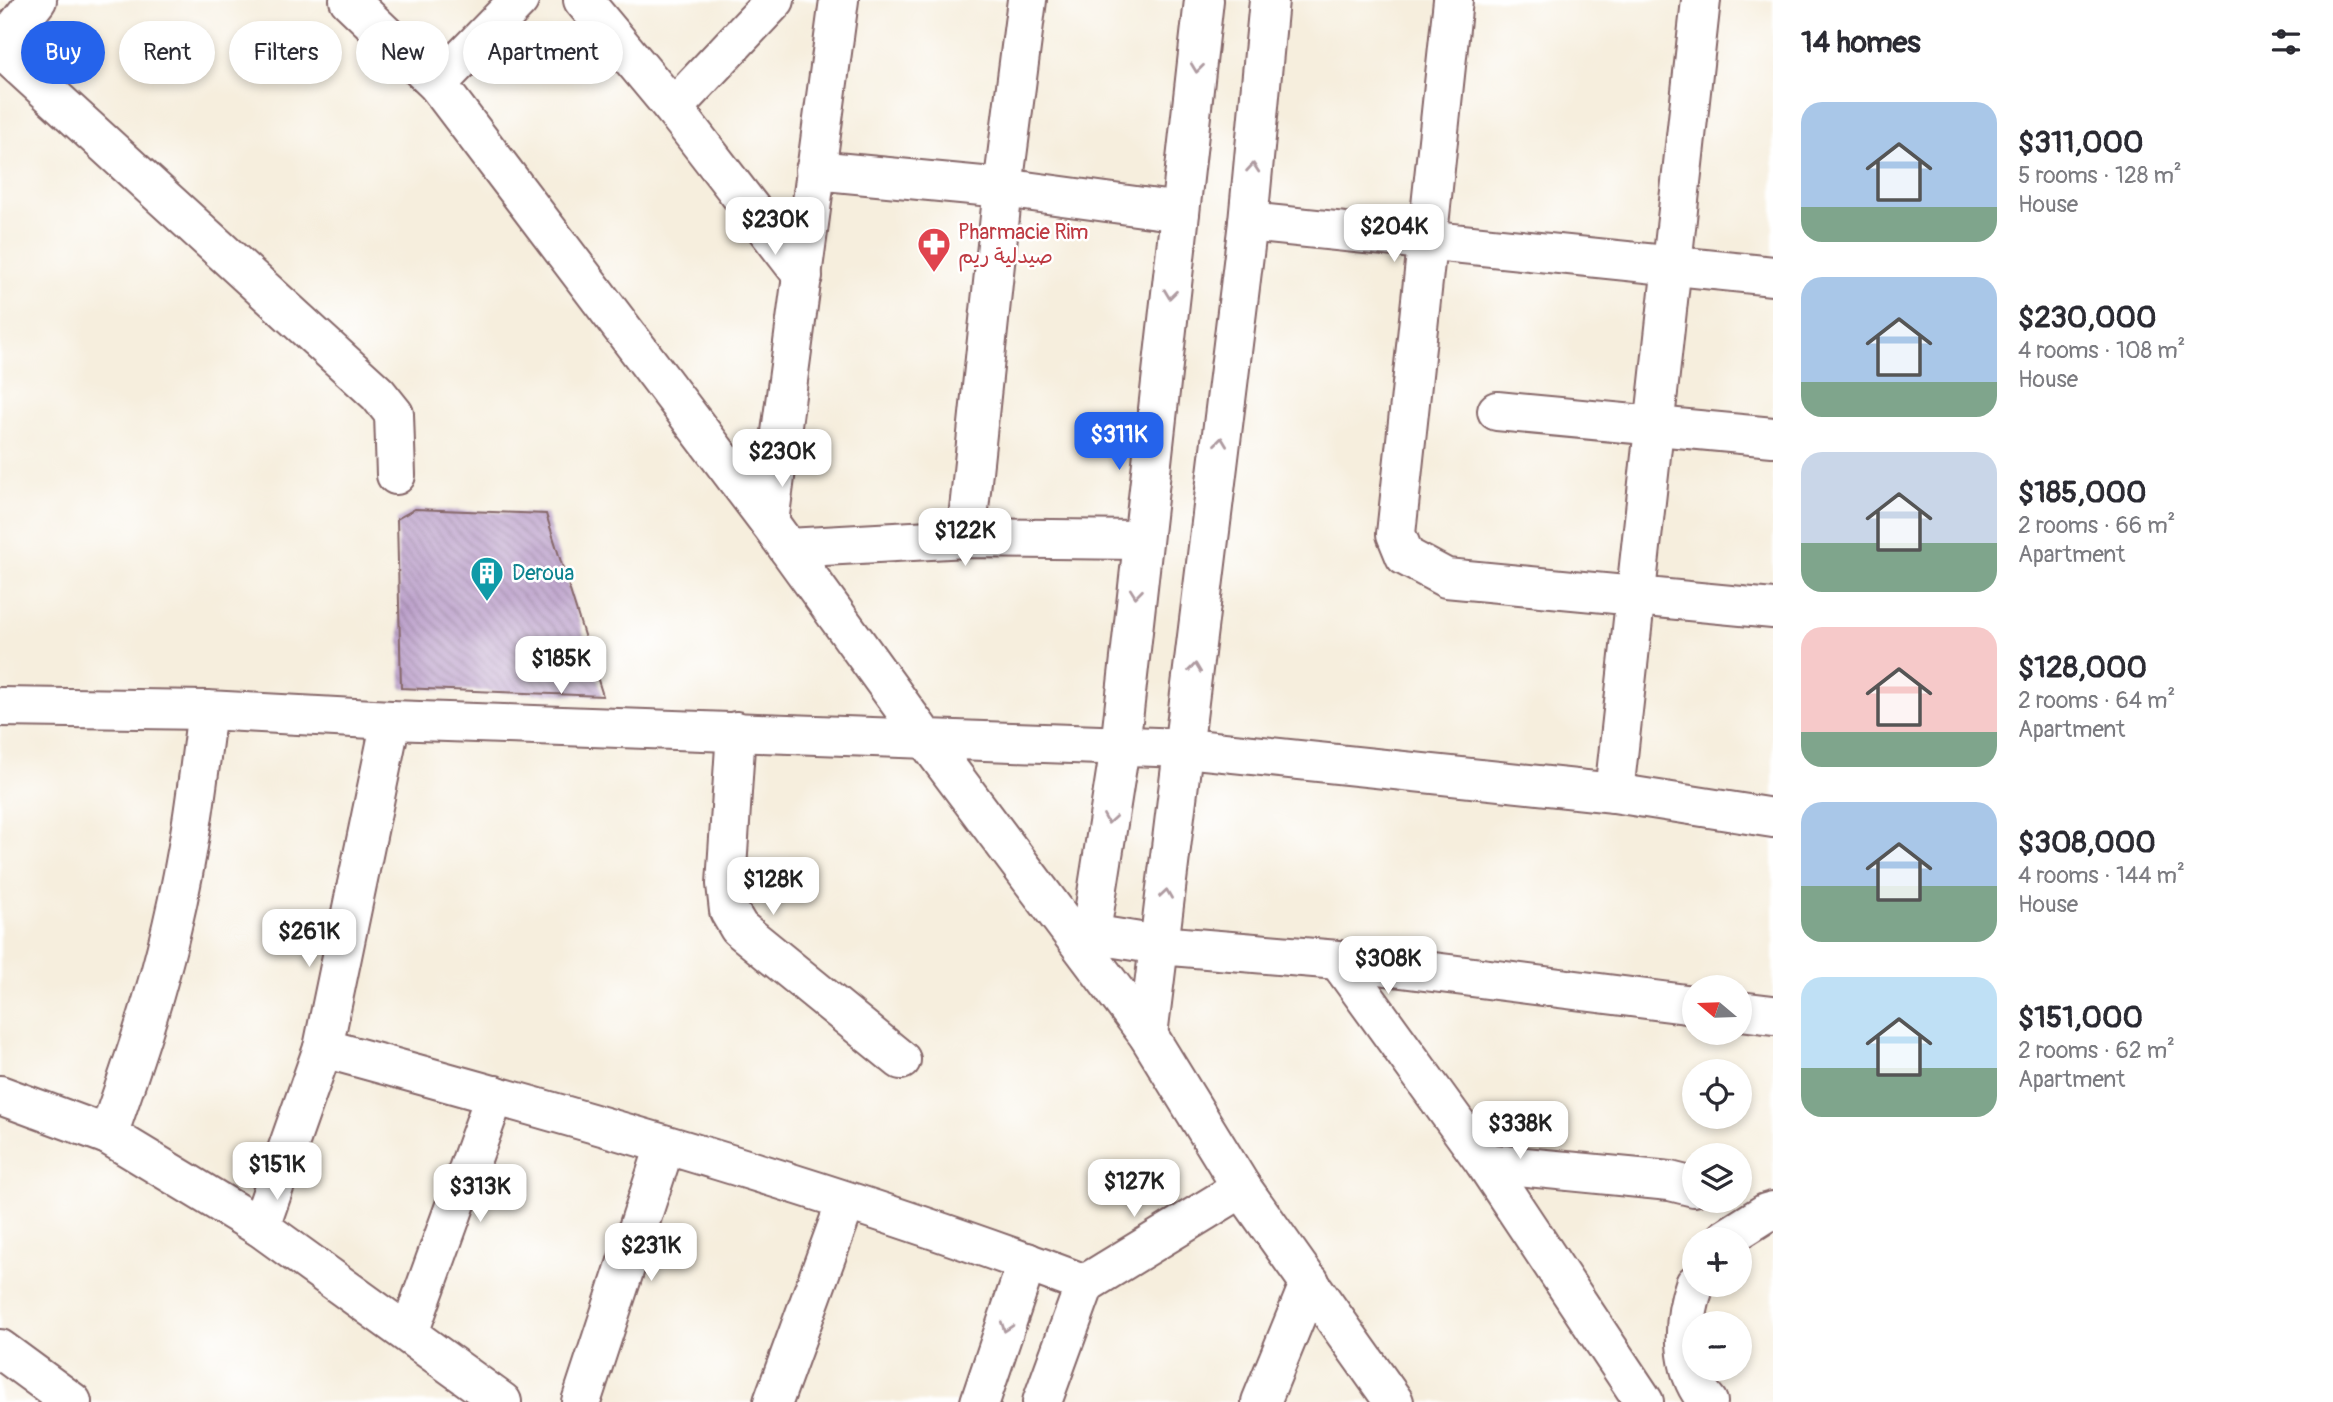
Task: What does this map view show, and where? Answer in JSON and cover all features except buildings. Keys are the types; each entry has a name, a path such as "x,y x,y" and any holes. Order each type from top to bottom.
{"street":[{"path":"37,0 10,35 15,61 378,394 394,414 396,475"},
{"path":"349,0 371,21"},
{"path":"449,72 519,0"},
{"path":"583,0 673,108 803,276"},
{"path":"673,108 775,0"},
{"path":"779,535 803,276 839,0"},
{"path":"966,538 1003,188 1027,0"},
{"path":"1089,943 1120,747 1141,540 1204,0"},
{"path":"1148,1035 1248,222 1269,0"},
{"path":"1453,0 1396,534 1405,556 1446,578 1773,609"},
{"path":"1614,793 1701,0"},
{"path":"437,84 779,535 925,738 1089,943 1242,1188 1394,1402"},
{"path":"815,170 1003,188 1180,212"},
{"path":"1248,222 1773,276"},
{"path":"1497,411 1655,428 1773,437"},
{"path":"779,535 1141,540"},
{"path":"0,707 207,710 391,720 1185,748 1614,793 1773,818"},
{"path":"108,1135 141,1040 172,926 195,804 207,710"},
{"path":"260,1227 323,1048 391,720"},
{"path":"736,732 726,884 729,911 739,928 901,1060"},
{"path":"1089,943 1159,944 1338,960 1682,1003"},
{"path":"1338,960 1485,1163 1644,1402"},
{"path":"1752,1012 1773,1015"},
{"path":"323,1048 495,1095 846,1202 1085,1284"},
{"path":"0,1095 108,1135 260,1227 502,1402"},
{"path":"408,1333 495,1095"},
{"path":"581,1402 665,1146"},
{"path":"1485,1163 1682,1184"},
{"path":"1042,1402 1085,1284 1242,1188"},
{"path":"774,1402 846,1202"},
{"path":"1738,1227 1759,1208"},
{"path":"981,1402 1027,1262"},
{"path":"1261,1402 1310,1282"},
{"path":"1690,1297 1686,1310 1686,1353 1701,1399"},
{"path":"0,1349 72,1402"}],"place":[{"name":"Pharmacie Rim صيدلية ريم","path":"934,274"},
{"name":"Deroua","path":"487,603"}]}
